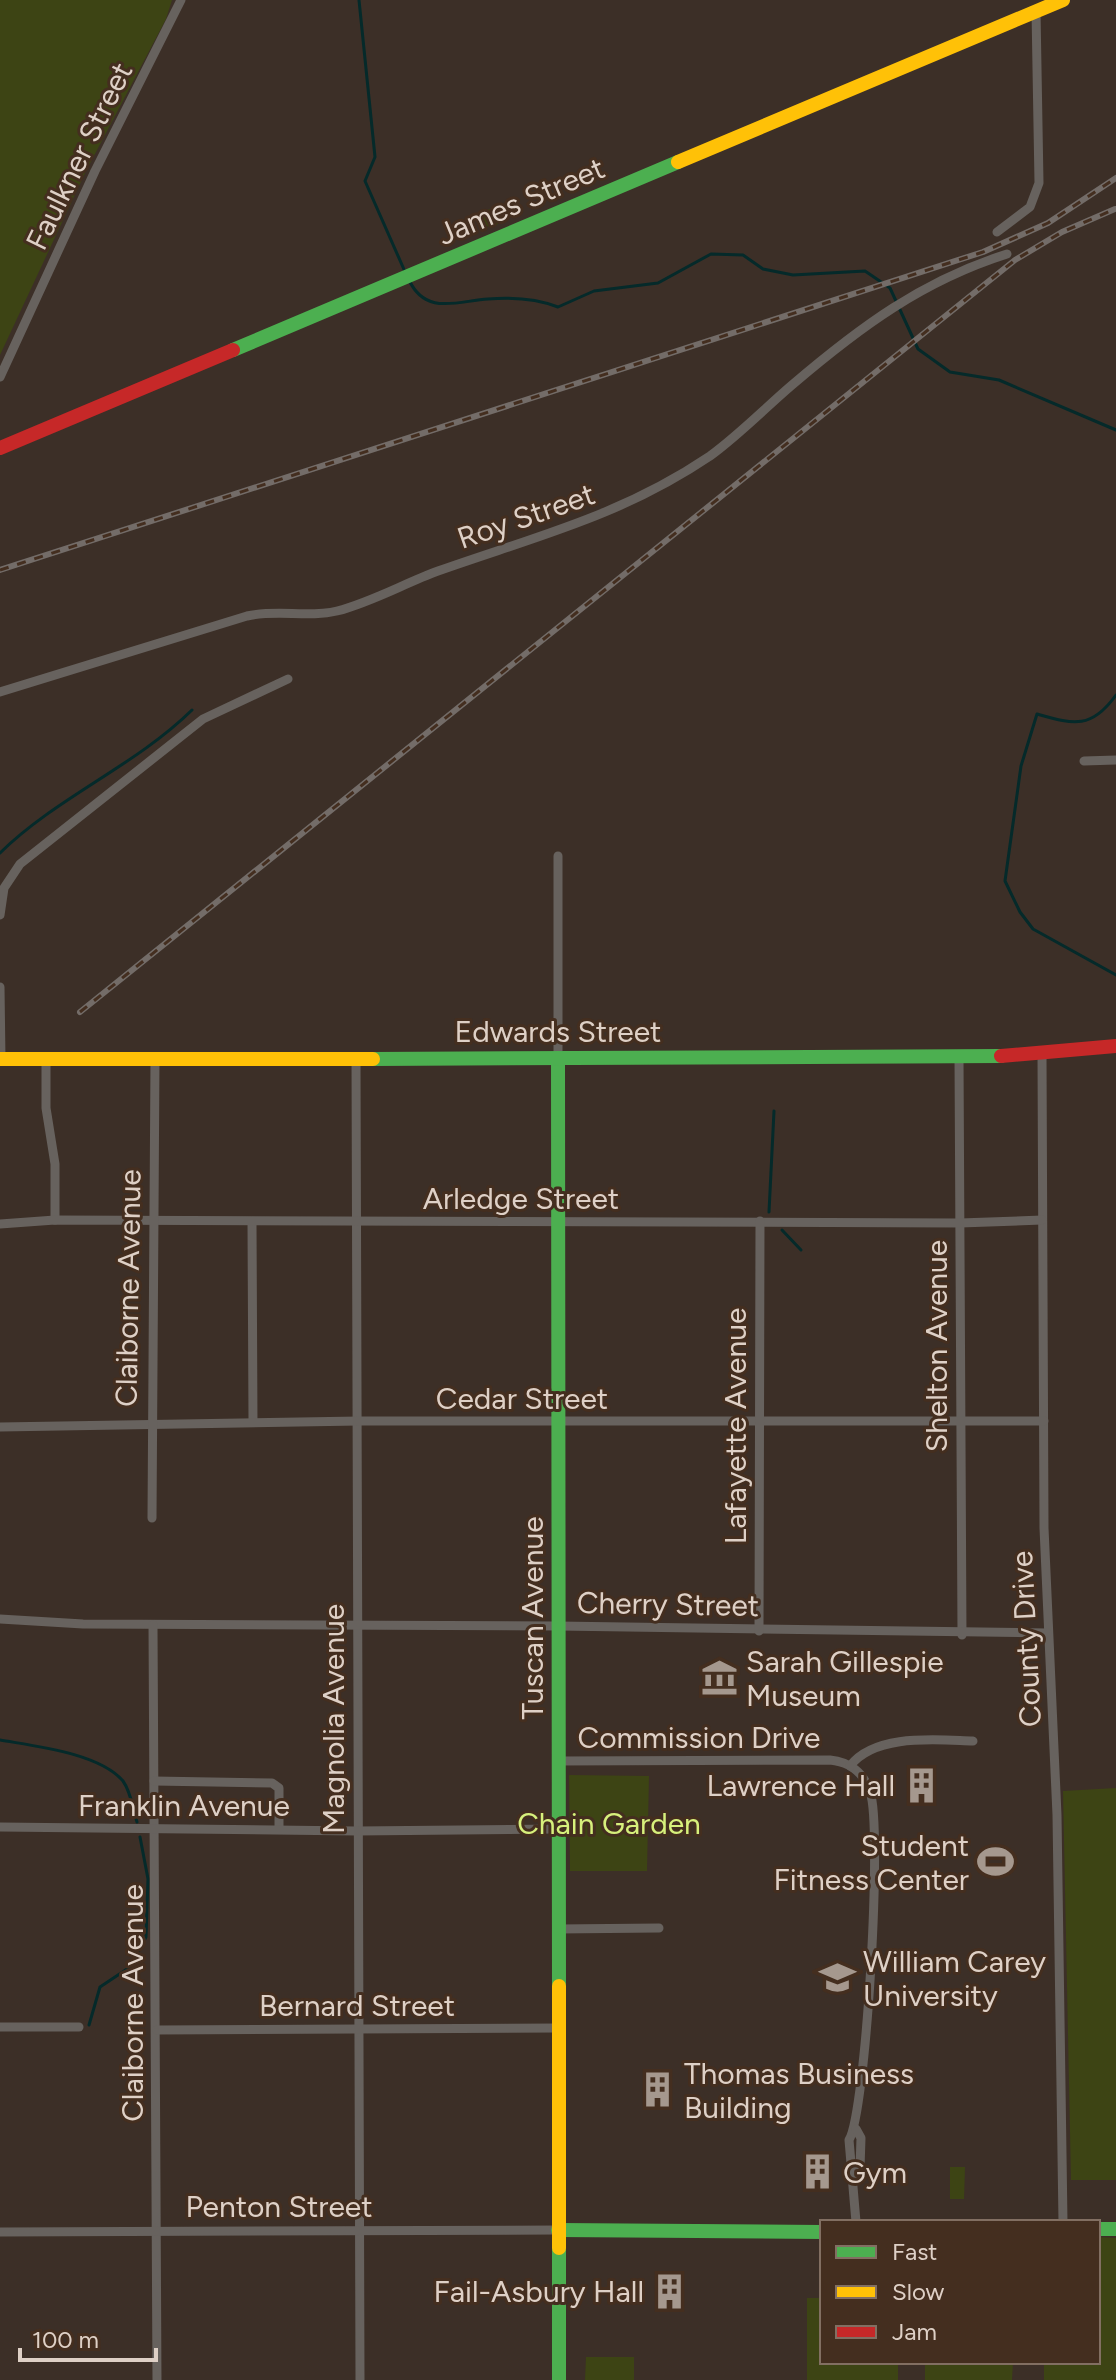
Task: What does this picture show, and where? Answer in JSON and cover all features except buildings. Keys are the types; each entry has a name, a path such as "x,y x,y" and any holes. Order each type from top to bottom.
{"main road":[{"name":"James Street","path":"0,448 1063,0"},
{"name":"Edwards Street","path":"0,1059 959,1057 1042,1054 1116,1046"},
{"name":"Tuscan Avenue","path":"558,1058 559,2380"},
{"path":"558,2230 820,2232"}],"street":[{"name":"Faulkner Street","path":"0,377 95,171 181,0"},
{"path":"997,232 1030,207 1039,183 1036,11"},
{"name":"Roy Street","path":"0,692 247,616 273,611 337,611 441,570 537,541 607,514 712,454 820,362 878,318 955,271 1007,254"},
{"path":"0,915 4,888 20,864 203,719 288,679"},
{"path":"1084,761 1116,760"},
{"name":"Tuscan Avenue","path":"558,856 558,1058"},
{"path":"0,987 0,1059"},
{"name":"County Drive","path":"1042,1054 1047,1633 1058,1846 1063,2220"},
{"name":"Shelton Avenue","path":"959,1057 962,1635"},
{"name":"Magnolia Avenue","path":"356,1058 360,2380"},
{"path":"46,1059 46,1108 55,1164 55,1220"},
{"name":"Claiborne Avenue","path":"152,1518 155,1059"},
{"name":"Arledge Street","path":"0,1224 55,1220 960,1223 1042,1220"},
{"name":"Lafayette Avenue","path":"759,1631 760,1221"},
{"path":"252,1223 253,1422"},
{"name":"Cedar Street","path":"0,1427 359,1421 1044,1421"},
{"name":"Cherry Street","path":"0,1619 153,1625 558,1626 962,1635 1047,1633"},
{"name":"Claiborne Avenue","path":"153,1625 157,2380"},
{"path":"850,1766 855,1758 903,1742 973,1741"},
{"name":"Commission Drive","path":"558,1761 830,1760 850,1766 864,1778 872,1795 876,1837 863,2088 856,2129 849,2140 856,2220"},
{"path":"154,1781 272,1783 279,1788 279,1829"},
{"name":"Franklin Avenue","path":"0,1827 357,1831 559,1829"},
{"path":"558,1929 659,1928"},
{"path":"0,2027 79,2027"},
{"name":"Bernard Street","path":"157,2030 558,2028"},
{"name":"Penton Street","path":"0,2232 157,2229 558,2230"}],"green space":[{"path":"0,0 172,0 166,19 86,171 0,355"},
{"path":"491,209 500,218 491,227 482,218"},
{"name":"Chain Garden","path":"569,1775 649,1776 647,1871 570,1871"},
{"path":"1116,1788 1116,2180 1071,2180 1063,1791"},
{"path":"950,2167 965,2167 964,2199 950,2199"},
{"path":"1100,2237 1116,2238 1116,2380 1044,2380 1044,2364 1100,2364"},
{"path":"807,2298 820,2298 820,2364 898,2364 898,2380 807,2380"},
{"path":"586,2357 634,2357 634,2380 585,2380"},
{"path":"925,2364 1013,2364 1012,2380 925,2380"}],"waterway":[{"path":"359,0 375,157 365,181 406,274"},
{"path":"409,280 424,298 443,304 515,298 558,307 594,291 658,283 711,254 743,255 763,269 793,275 865,271 890,288 918,349 950,372 999,380 1116,430"},
{"path":"1116,695 1090,719 1071,722 1037,714 1021,766 1005,881 1020,912 1033,929 1116,975"},
{"path":"0,853 46,815 146,748 192,710"},
{"path":"769,1212 774,1111"},
{"path":"782,1230 801,1250"},
{"path":"0,1740 65,1752 112,1771 126,1785 137,1822"},
{"path":"89,2025 100,1987 130,1967 146,1937 148,1879 140,1837"}],"railway":[{"path":"0,570 983,252 1048,223 1116,178"},
{"path":"80,1012 1015,260 1062,232 1115,209"}],"traffic: fast":[{"path":"233,350 678,162"},
{"path":"373,1059 1001,1056"},
{"path":"558,1058 559,1986"},
{"path":"1100,2229 1116,2229"},
{"path":"558,2230 820,2232"},
{"path":"559,2248 559,2380"}],"traffic: slow":[{"path":"678,162 1063,0"},
{"path":"0,1059 373,1059"},
{"path":"559,1986 559,2248"}],"traffic: jam":[{"path":"0,448 233,350"},
{"path":"1001,1056 1116,1046"}],"place":[{"name":"Sarah Gillespie Museum","path":"720,1678"},
{"name":"Lawrence Hall","path":"921,1785"},
{"name":"Student Fitness Center","path":"995,1862"},
{"name":"William Carey University","path":"837,1978"},
{"name":"Thomas Business Building","path":"658,2090"},
{"name":"Gym","path":"817,2172"},
{"name":"Fail-Asbury Hall","path":"670,2291"}]}
